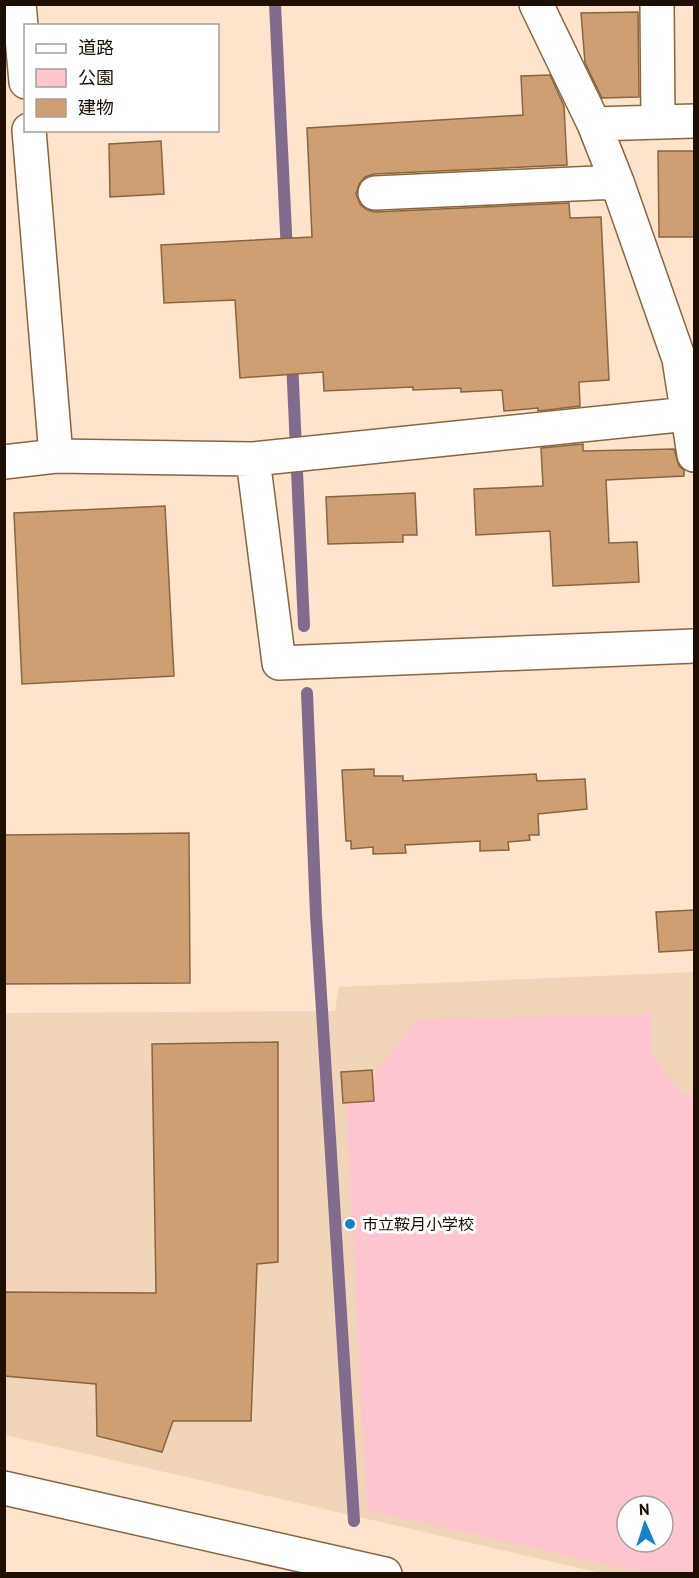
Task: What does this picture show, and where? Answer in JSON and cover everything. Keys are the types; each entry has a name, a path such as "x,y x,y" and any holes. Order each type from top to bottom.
{"street":[{"path":"19,4 24,60"},
{"path":"536,4 594,124 680,359 694,455"},
{"path":"657,4 658,121"},
{"path":"594,124 694,121"},
{"path":"22,154 56,456"},
{"path":"375,193 617,182"},
{"path":"4,462 56,456 282,456 688,414"},
{"path":"282,456 279,663 694,646"},
{"path":"4,1488 314,1565 385,1574"}],"shaded area":[{"name":"市立鞍月小学校","path":"694,972 694,1573 601,1573 5,1435 5,1013 335,1011 339,987"}],"green space":[{"path":"651,1014 651,1054 681,1093 694,1093 694,1573 643,1573 367,1510 346,1109 418,1019"}],"building":[{"path":"638,12 639,97 602,98 585,63 581,13"},
{"path":"550,75 564,106 567,165 374,174 365,177 359,184 356,194 360,204 367,210 375,212 569,203 570,218 601,217 609,380 579,382 580,406 538,411 538,408 504,411 502,390 461,392 461,388 413,390 413,387 324,391 323,372 240,378 235,300 164,303 161,245 312,237 307,128 523,115 521,76"},
{"path":"161,141 164,194 110,197 109,144"},
{"path":"658,151 694,151 694,237 659,237"},
{"path":"583,444 583,451 674,449 679,466 684,470 684,476 606,480 609,543 637,542 639,582 553,586 550,531 476,535 474,489 543,486 541,448"},
{"path":"415,493 417,535 403,535 403,542 328,544 326,497"},
{"path":"165,506 174,676 22,684 14,513"},
{"path":"374,769 374,776 403,776 403,781 536,774 537,781 585,779 587,809 538,814 539,835 529,835 530,840 508,842 509,850 480,851 480,841 405,845 406,853 373,854 373,847 351,849 351,841 346,841 342,770"},
{"path":"189,833 190,983 4,984 4,835"},
{"path":"694,910 694,950 659,952 656,912"},
{"path":"278,1042 278,1262 257,1264 251,1421 173,1421 162,1452 97,1436 96,1384 4,1376 4,1292 156,1293 152,1044"},
{"path":"372,1070 374,1101 343,1103 341,1072"}],"waterway":[{"path":"275,4 287,253"},
{"path":"292,360 304,626"},
{"path":"307,693 316,915 354,1521"}],"place":[{"name":"市立鞍月小学校","path":"350,1224"}]}
